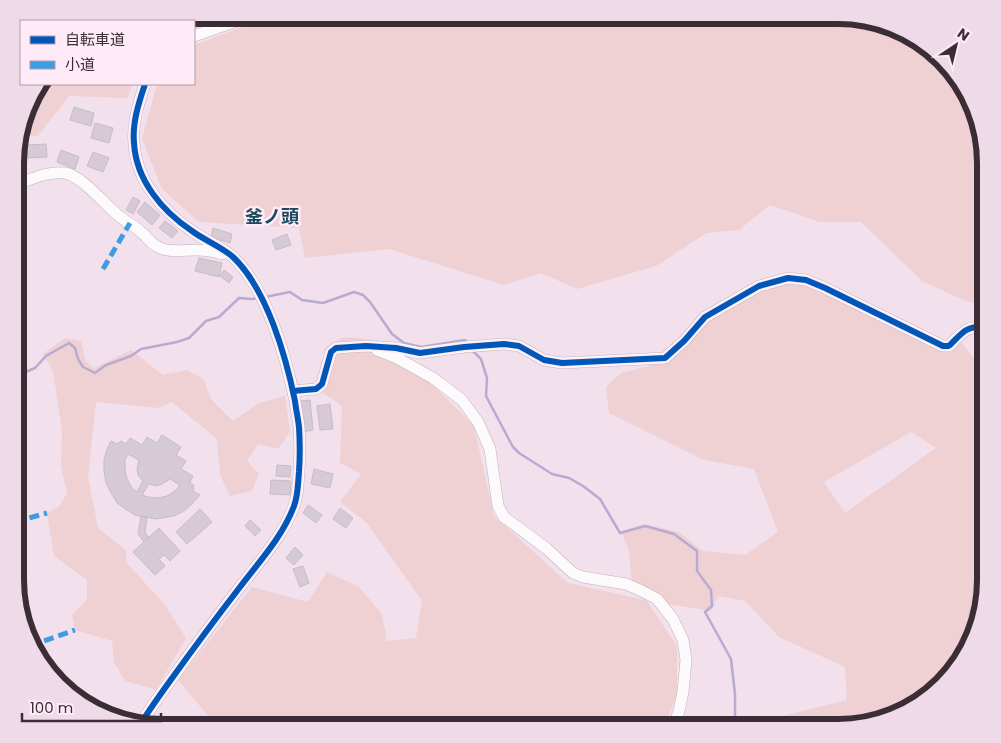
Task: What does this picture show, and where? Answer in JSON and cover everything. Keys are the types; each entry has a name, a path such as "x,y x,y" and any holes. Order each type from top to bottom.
{"street":[{"path":"195,36 228,24"},
{"path":"144,718 200,638 272,545 288,521 295,504 300,451 299,425 289,372 270,318 256,286 232,256 191,230 175,217 157,200 143,180 136,161 133,141 138,105 146,85"},
{"path":"24,182 44,174 65,173 74,176 119,216 142,232 151,244 161,249 177,251 196,250 232,256"},
{"path":"293,391 316,389 322,384 331,352 336,348 366,346 396,348 420,353 470,346 504,344 519,346 544,360 562,363 665,358 684,341 705,317 759,286 788,278 806,280 825,288 943,346 950,345 966,329 977,326"},
{"path":"366,346 405,362 433,378 462,400 478,422 490,449 498,506 504,517 547,549 573,573 583,577 626,584 657,599 673,619 683,640 686,660 684,692 676,719"}],"shaded area":[{"path":"195,24 204,24 195,28"},
{"path":"250,24 847,24 874,28 908,42 931,59 931,70 942,70 949,78 959,93 970,118 977,154 977,304 968,302 922,281 861,222 820,222 770,205 739,230 706,233 656,266 577,289 541,273 504,285 389,249 305,258 299,228 199,222 162,189 142,139 157,85 195,85 195,45"},
{"path":"48,85 133,85 127,98 69,96 38,136 26,136 28,127 34,110"},
{"path":"789,280 826,291 948,350 962,343 977,362 977,589 975,607 970,625 959,650 943,672 930,685 908,701 883,712 865,717 847,719 782,719 782,716 847,700 845,667 779,637 745,601 718,596 712,611 647,601 677,646 677,694 667,719 210,719 178,680 252,587 308,602 327,572 359,587 382,614 387,641 416,638 422,601 367,523 340,502 361,474 340,463 342,406 314,387 326,347 343,337 370,339 376,353 432,384 474,426 494,516 568,583 645,600 632,587 629,550 621,532 644,524 679,532 703,551 745,555 778,532 754,469 704,460 609,413 606,387 621,373 671,360 706,321 761,289","holes":["911,432 936,448 845,513 824,482"]},
{"path":"65,338 81,341 86,362 94,368 131,350 163,375 187,370 203,379 211,399 233,421 259,403 285,396 290,432 278,449 258,444 247,461 259,474 252,491 230,496 220,475 217,439 172,402 159,408 96,402 88,476 98,528 126,550 126,562 165,605 186,638 156,690 125,681 114,662 112,641 75,630 72,615 87,599 87,580 54,556 47,513 58,507 67,494 61,466 62,431 53,371 43,354"}],"building":[{"path":"74,107 94,113 91,126 70,120"},
{"path":"95,123 113,128 109,143 91,138"},
{"path":"46,144 47,157 28,158 27,145"},
{"path":"61,150 79,157 75,169 57,162"},
{"path":"93,152 109,158 103,172 87,166"},
{"path":"133,197 140,201 133,214 126,210"},
{"path":"145,202 160,215 152,225 137,212"},
{"path":"165,221 178,231 172,238 159,228"},
{"path":"213,228 232,234 230,243 211,237"},
{"path":"287,234 291,245 276,250 272,240"},
{"path":"199,258 222,263 219,277 195,271"},
{"path":"224,270 233,277 229,283 220,276"},
{"path":"310,400 313,430 302,432 299,401"},
{"path":"330,404 333,429 320,430 317,406"},
{"path":"162,435 181,447 176,455 186,461 181,469 193,476 190,482 194,486 193,491 200,495 184,511 174,516 156,519 135,515 117,503 106,483 104,459 111,441 117,444 121,441 126,444 130,438 142,445 147,437 157,443","holes":["128,454 139,460 138,475 143,481 137,492 132,488 127,479 125,460","170,479 180,485 167,496 158,498 142,495 149,484 157,486"]},
{"path":"277,465 291,466 290,477 276,476"},
{"path":"314,469 333,474 330,488 311,484"},
{"path":"271,480 291,481 290,495 270,494"},
{"path":"308,505 322,515 316,523 303,513"},
{"path":"340,508 353,518 346,528 333,519"},
{"path":"200,509 212,522 187,544 176,532"},
{"path":"141,516 147,517 145,533 149,537 144,542 138,534"},
{"path":"250,520 261,530 255,536 245,526"},
{"path":"159,528 180,551 170,561 164,555 159,559 165,566 155,575 133,552"},
{"path":"295,547 303,555 294,565 286,558"},
{"path":"303,566 309,583 300,587 293,569"}],"waterway":[{"path":"265,297 290,292 302,300 323,303 354,292 363,295 370,302 392,334 404,343 421,347 465,340 467,342"},
{"path":"24,373 35,368 46,356 69,343 75,348 78,359 83,367 95,373 106,365 131,356 141,349 189,338 206,321 219,317 239,298 257,298"},
{"path":"473,351 481,359 487,378 486,396 513,447 519,453 552,474 569,478 600,499 620,533 645,526 674,534 697,551 697,571 711,590 712,606 705,612 731,659 735,694 735,719"}],"marked path":[{"path":"103,269 130,223"},
{"path":"24,519 47,513"},
{"path":"39,643 75,630"}],"cycle path":[{"path":"145,85 135,120 134,143 136,157 145,182 161,204 181,223 233,257 256,287 273,324 286,364 295,401 300,450 298,489 294,506 284,528 187,657 145,718"},
{"path":"293,391 316,389 322,384 331,352 336,348 366,346 396,348 420,353 504,344 519,346 544,360 562,363 665,358 684,341 705,317 759,286 788,278 806,280 825,288 943,346 950,345 962,333 977,327"}],"district":[{"name":"釜ノ頭","path":"272,217"}]}
